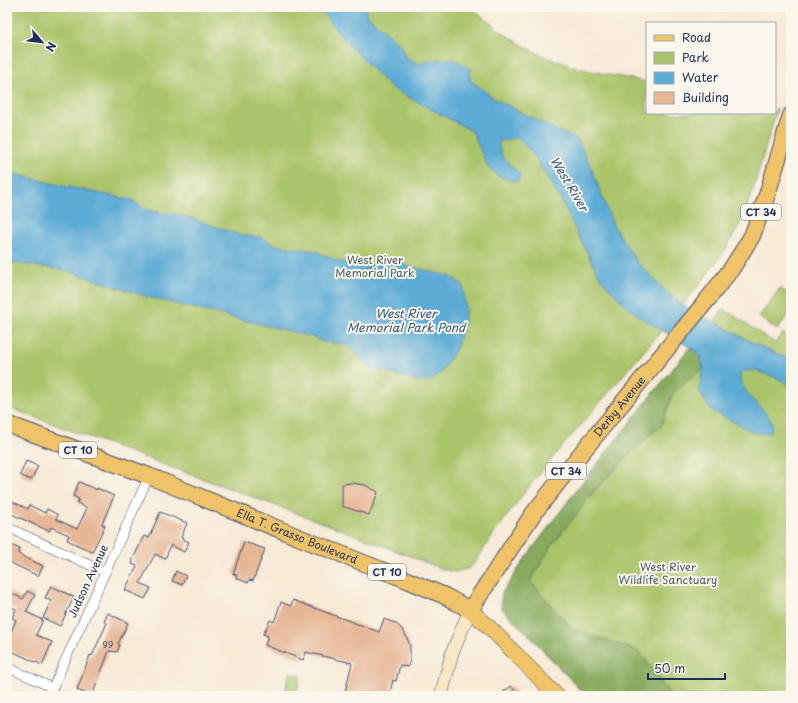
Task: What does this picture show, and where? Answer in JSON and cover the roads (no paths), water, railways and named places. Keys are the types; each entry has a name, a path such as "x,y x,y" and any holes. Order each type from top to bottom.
{"highway":[{"name":"Derby Avenue","path":"470,610 533,514 583,450 732,268 752,236 768,192 790,121"},
{"name":"Ella T. Grasso Boulevard","path":"7,424 149,476 407,580 444,596 470,610"}],"main road":[{"name":"Derby Avenue","path":"441,696 452,653 470,610"},
{"name":"Ella T. Grasso Boulevard","path":"470,610 490,628 557,696"}],"street":[{"name":"Judson Avenue","path":"51,692 149,476"},
{"path":"7,527 105,572"},
{"path":"7,667 51,692"}],"water":[{"name":"West River","path":"319,7 364,7 367,15 401,46 405,57 419,64 431,60 453,59 471,69 470,80 495,99 577,139 589,162 613,225 637,262 666,292 680,303 753,343 791,360 791,390 786,382 756,370 740,372 740,381 749,396 765,412 772,423 771,432 757,434 711,410 699,391 703,368 701,358 696,351 640,317 623,303 601,279 562,202 533,154 517,137 498,142 502,157 520,174 518,182 498,176 488,167 472,131 390,87 342,38"},
{"name":"West River Memorial Park Pond","path":"7,172 59,185 132,200 147,210 188,217 240,235 259,237 276,245 316,251 338,261 367,268 376,259 450,276 463,285 465,306 464,323 455,351 440,374 430,381 419,381 368,367 355,352 345,344 323,342 313,337 148,297 64,270 7,262"}],"park label":[{"name":"West River Memorial Park","path":"375,266"},
{"name":"West River Wildlife Sanctuary","path":"668,573"}]}
